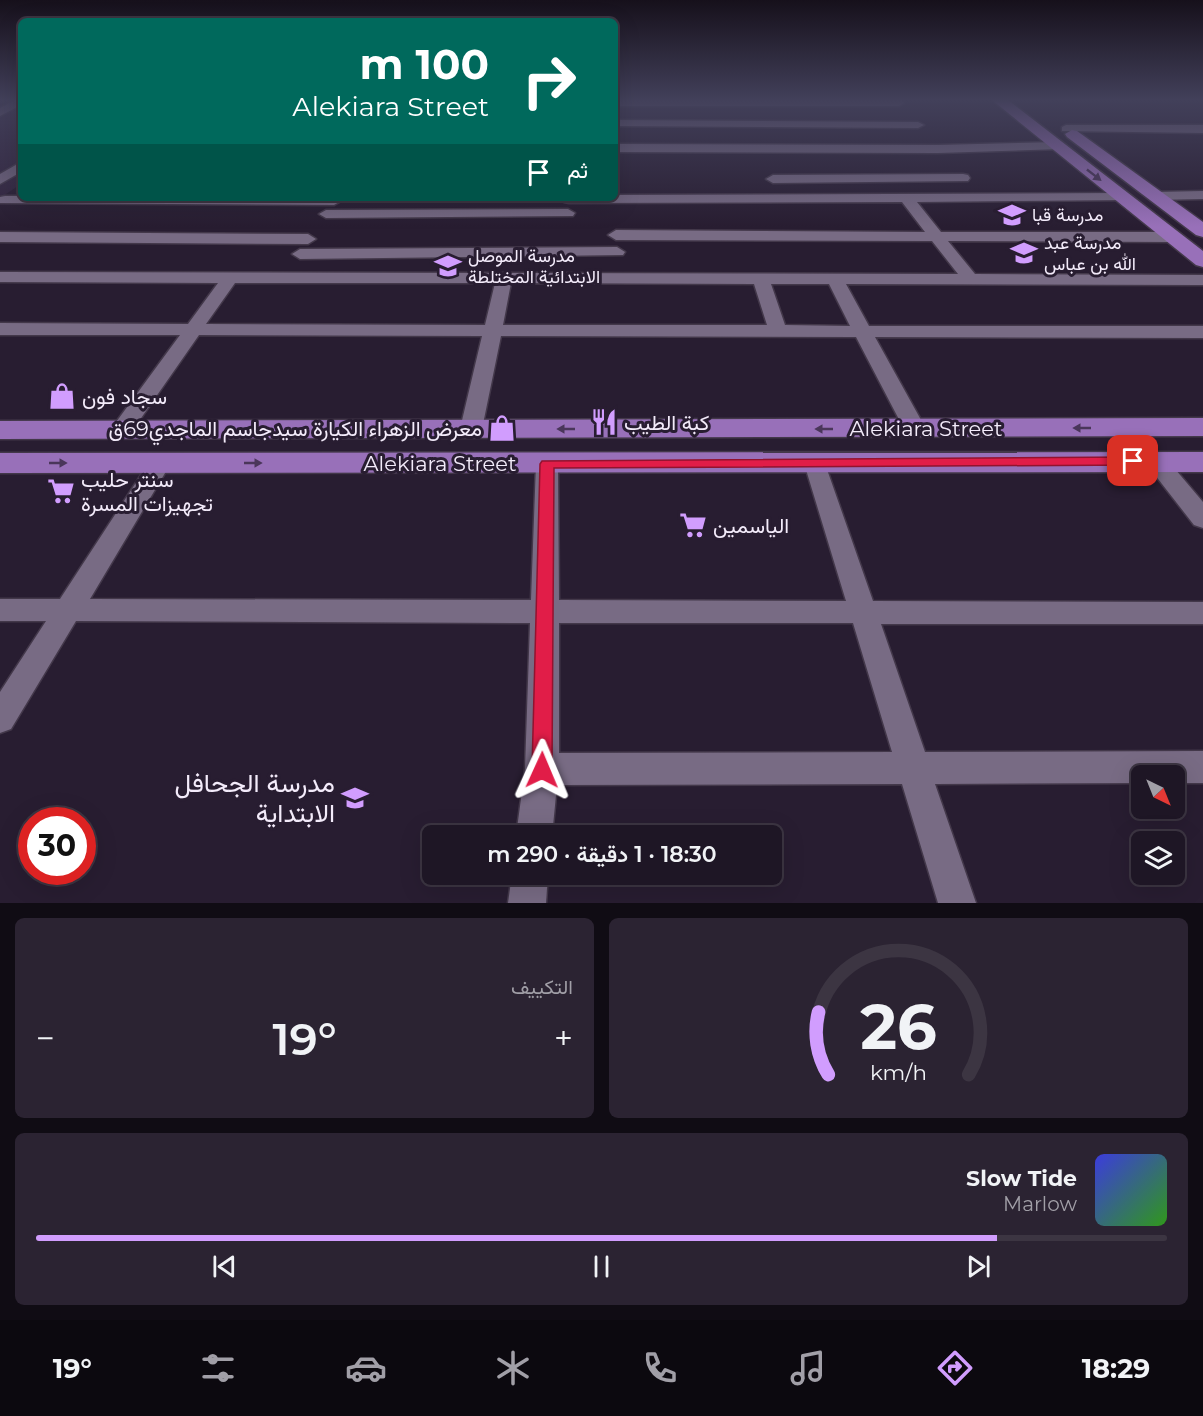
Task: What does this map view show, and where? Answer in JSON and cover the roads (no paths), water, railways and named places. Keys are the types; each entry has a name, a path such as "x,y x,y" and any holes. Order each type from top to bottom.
{"main road":[{"path":"1052,142 1203,261"},
{"path":"1084,142 1203,231"},
{"name":"Alekiara Street","path":"0,430 1203,427"},
{"path":"418,462 427,429"},
{"name":"Alekiara Street","path":"0,463 1203,462"}],"street":[{"path":"716,142 718,148"},
{"path":"932,142 980,198"},
{"path":"764,164 938,149 1057,146"},
{"path":"618,148 718,148 764,164 963,178"},
{"path":"764,164 782,198"},
{"path":"0,180 18,168"},
{"path":"2,201 18,191"},
{"path":"1155,196 1203,195"},
{"path":"618,198 1123,197"},
{"path":"906,198 971,280"},
{"path":"2,201 332,204 587,201"},
{"path":"614,201 617,279"},
{"path":"566,242 569,203"},
{"path":"285,278 332,204"},
{"path":"300,255 566,242 616,244 937,236 1172,237"},
{"path":"0,237 308,239"},
{"path":"0,277 1203,280"},
{"path":"122,429 230,278"},
{"path":"471,429 504,279"},
{"path":"835,279 915,429"},
{"path":"761,280 778,331"},
{"path":"0,329 1203,332"},
{"path":"1156,461 1203,519"},
{"path":"0,719 160,463"},
{"path":"815,463 957,903"},
{"path":"535,825 542,770 547,464"},
{"path":"0,610 1203,613"},
{"path":"542,770 1203,767"},
{"path":"527,903 529,885"}],"place":[{"name":"مدرسة قبا","path":"1012,215"},
{"name":"مدرسة عبد الله بن عباس","path":"1024,253"},
{"name":"مدرسة الموصل الابتدائية المختلطة","path":"448,266"},
{"name":"سجاد فون","path":"62,396"},
{"name":"كبة الطيب","path":"604,422"},
{"name":"معرض الزهراء الكيارة سيدجاسم الماجدي69ق","path":"502,428"},
{"name":"سنتر حليب تجهيزات المسرة","path":"61,491"},
{"name":"الياسمين","path":"693,525"},
{"name":"مدرسة الجحافل الابتداية","path":"355,798"}]}
